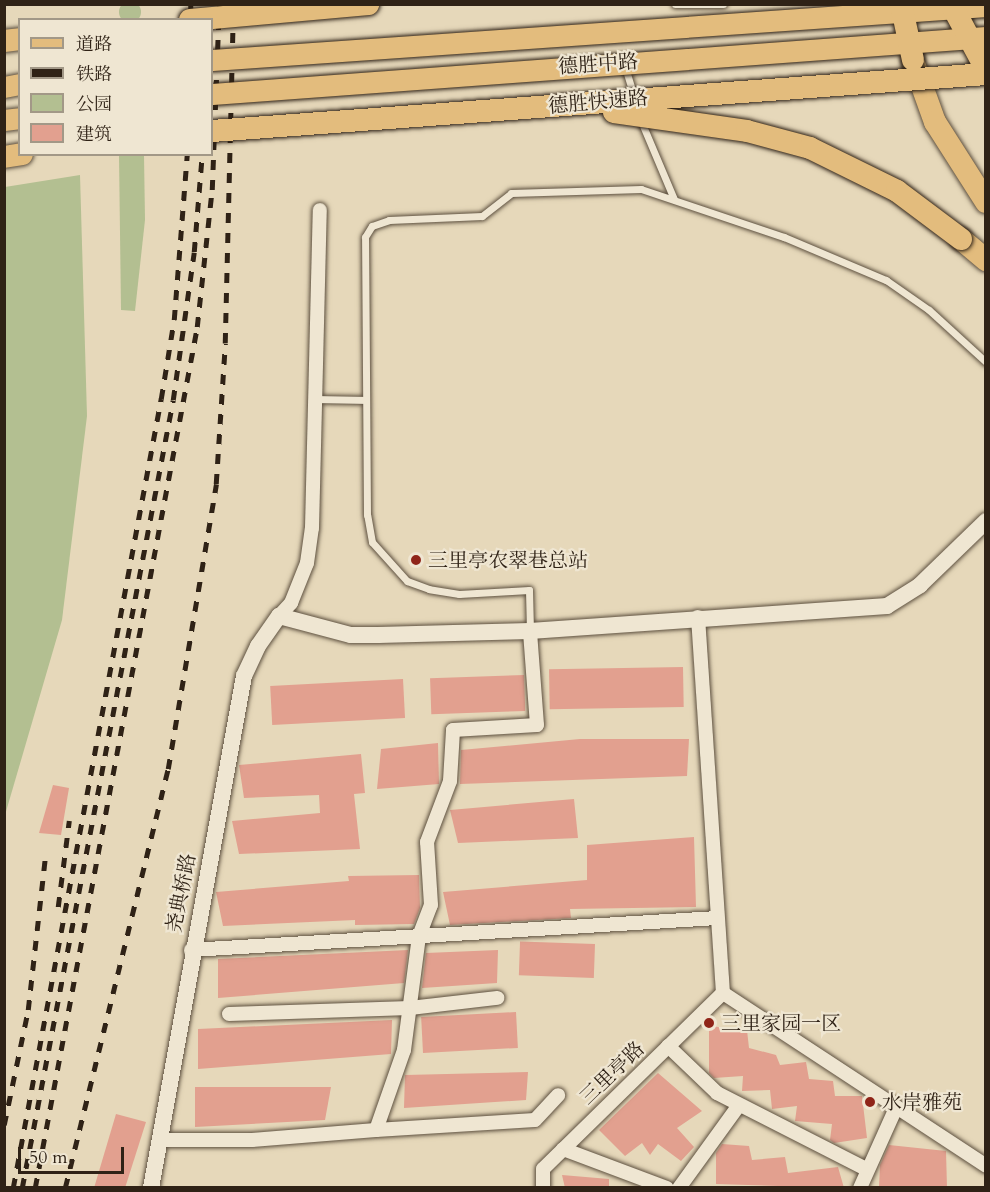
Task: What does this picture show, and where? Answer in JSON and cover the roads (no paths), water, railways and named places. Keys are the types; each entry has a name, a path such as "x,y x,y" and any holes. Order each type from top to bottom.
{"highway":[{"path":"211,18 368,4"},
{"path":"901,4 913,60 935,122 986,202"},
{"path":"951,4 986,64"},
{"name":"德胜快速路","path":"213,131 986,74"},
{"path":"553,106 699,122 810,148 897,191 986,260"},
{"path":"961,239 986,253"}],"main road":[{"name":"德胜中路","path":"213,60 986,6"},
{"name":"德胜中路","path":"213,94 623,62 986,38"}],"street":[{"path":"320,210 316,399 307,564 291,603 279,616 351,634 530,631 698,617 887,606 920,585 986,521"},
{"name":"尧典桥路","path":"151,1188 191,950 244,676 279,616"},
{"path":"698,617 723,993 986,1166"},
{"path":"376,1130 404,1050 419,936 431,905 427,842 450,781 453,730 537,725 530,631"},
{"path":"191,950 717,918"},
{"name":"三里亭路","path":"543,1188 543,1169 723,993"},
{"path":"229,1014 410,1008 497,999"},
{"path":"668,1046 717,1093 868,1170"},
{"path":"160,1140 252,1140 535,1120 558,1095"},
{"path":"679,1188 739,1105"},
{"path":"860,1188 896,1108"},
{"path":"563,1149 667,1188"}],"lane":[{"path":"675,4 723,4"},
{"path":"623,62 674,199"},
{"path":"530,631 529,590 459,594 429,589 407,581 385,562 372,542 367,516 365,237 372,226 389,220 482,216 511,193 641,189 784,237 886,280 929,310 986,362"},
{"path":"316,399 366,400"}],"railway":[{"path":"191,4 191,18"},
{"path":"206,4 206,18"},
{"path":"35,1188 197,327 212,190 219,4"},
{"path":"65,1188 168,769 216,484 225,343 233,4"},
{"path":"13,1188 161,399 174,320 187,156"},
{"path":"22,1188 173,400 194,252 202,156"},
{"path":"58,907 69,821"},
{"path":"4,1125 28,1010 45,859"}],"place":[{"name":"三里亭农翠巷总站","path":"416,560"},
{"name":"三里家园一区","path":"709,1023"},
{"name":"水岸雅苑","path":"870,1102"}]}
